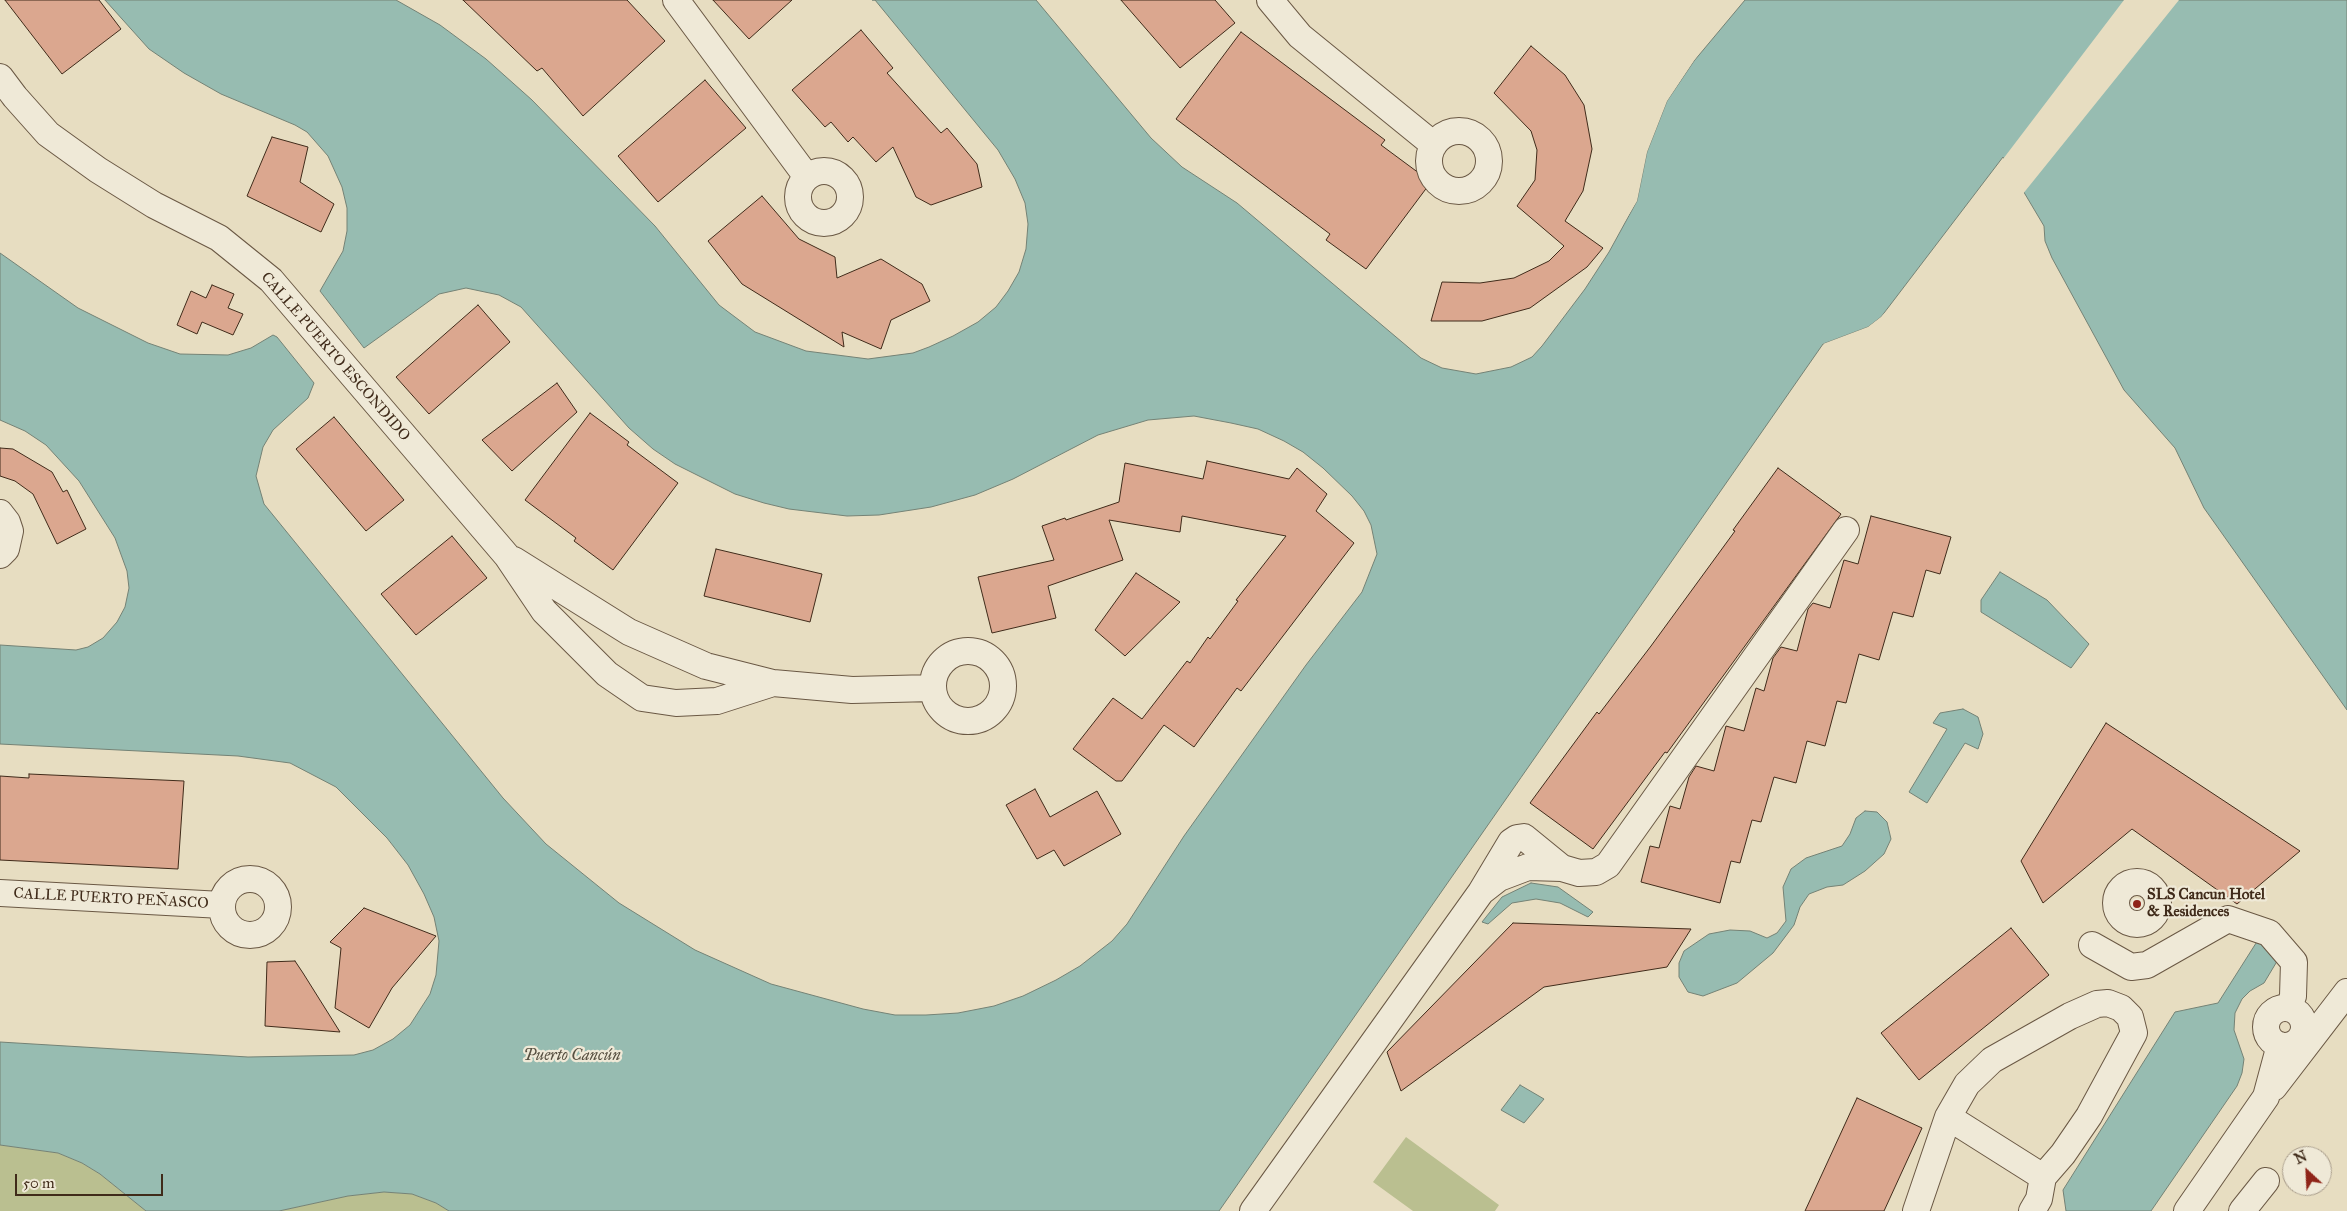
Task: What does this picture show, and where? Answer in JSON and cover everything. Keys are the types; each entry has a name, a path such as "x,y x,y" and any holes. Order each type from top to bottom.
{"street":[{"path":"676,0 807,177"},
{"path":"1270,0 1300,36 1434,145"},
{"name":"CALLE PUERTO ESCONDIDO","path":"0,77 48,134 98,170 154,205 219,238 270,280 507,556 544,611 607,674 642,698 676,703 717,701 773,683"},
{"path":"0,513 8,522 10,531 9,540 0,555"},
{"path":"1253,1211 1481,892 1531,856 1579,873 1596,872 1608,865 1846,530"},
{"name":"CALLE PUERTO ESCONDIDO","path":"507,556 629,632 706,666 773,683 852,690 932,688"},
{"name":"CALLE PUERTO PEÑASCO","path":"0,893 222,905"},
{"path":"2092,945 2131,967 2147,965 2228,919 2269,933 2294,962 2293,996 2289,1008 2279,1008 2273,1011 2266,1022 2271,1041 2280,1046 2266,1097"},
{"path":"2148,921 2168,953"},
{"path":"2187,1211 2266,1097 2347,992"},
{"path":"1916,1211 1948,1117 1967,1084 1992,1060 2062,1020 2097,1004 2108,1003 2121,1008 2130,1017 2134,1033 2089,1116 2064,1154 2044,1177 2039,1199 2032,1211"},
{"path":"1948,1117 2044,1177"},
{"path":"2242,1211 2266,1181"}],"green space":[{"path":"1406,1137 1499,1205 1495,1211 1413,1211 1373,1182"},
{"path":"0,1145 58,1153 82,1163 100,1174 146,1211 0,1211"},
{"path":"384,1192 412,1194 436,1203 449,1211 279,1211 348,1196"}],"water":[{"name":"Puerto Cancún","path":"105,0 396,0 440,25 486,59 532,100 655,226 719,305 755,332 806,351 868,359 913,353 929,347 978,322 996,307 1019,272 1026,249 1028,224 1025,203 1015,179 998,150 875,0 1036,0 1151,138 1182,167 1237,203 1421,358 1442,368 1476,374 1511,367 1532,357 1585,289 1609,252 1637,201 1647,152 1667,101 1694,61 1745,0 2347,0 2347,710 2204,508 2175,448 2124,390 2052,258 2045,241 2044,226 2003,157 1881,317 1868,327 1823,344 1219,1211 449,1211 436,1203 412,1194 384,1192 348,1196 279,1211 146,1211 100,1174 82,1163 58,1153 0,1145 0,1042 248,1057 354,1055 373,1050 393,1039 410,1025 430,994 436,975 439,941 434,917 424,894 408,865 387,838 336,787 290,763 238,756 0,744 0,645 76,650 88,647 103,638 117,622 125,607 129,588 127,571 115,538 79,481 46,445 25,431 0,420 0,253 78,308 148,343 180,354 228,355 251,348 273,335 277,337 314,383 308,398 273,430 263,447 256,476 264,504 503,798 546,844 619,903 695,950 771,984 863,1009 895,1015 926,1015 958,1013 994,1006 1023,996 1056,980 1080,966 1112,941 1127,924 1184,836 1306,665 1362,592 1377,554 1371,525 1364,511 1352,496 1323,468 1303,452 1284,441 1258,429 1231,423 1194,416 1148,420 1098,435 1013,479 975,495 931,507 879,515 847,516 789,509 764,503 735,494 675,464 653,449 629,428 521,307 499,295 466,288 439,294 364,348 320,291 343,251 347,231 347,208 342,187 328,156 307,132 295,125 221,94 184,73 149,49"},
{"path":"2000,572 2047,600 2089,644 2071,668 1981,612 1981,600"},
{"path":"1963,709 1978,717 1983,734 1978,749 1965,743 1927,803 1909,792 1947,729 1933,723 1940,713"},
{"path":"1865,811 1877,812 1887,822 1891,839 1884,854 1865,871 1843,885 1827,887 1809,894 1800,907 1794,925 1773,953 1737,983 1703,996 1688,992 1679,977 1679,963 1684,951 1709,934 1730,930 1750,931 1767,938 1777,933 1786,921 1783,887 1791,869 1806,858 1842,846 1850,834 1856,818"},
{"path":"1531,883 1558,887 1593,912 1588,917 1560,903 1536,899 1512,903 1488,924 1482,922 1502,897"},
{"path":"2265,929 2288,943 2264,983 2250,991 2242,999 2235,1013 2234,1030 2244,1059 2242,1073 2237,1086 2151,1211 2066,1211 2063,1190 2175,1012 2218,1003"},
{"path":"1520,1085 1544,1099 1524,1123 1501,1110"}],"pier":[{"path":"2124,0 2179,0 2022,195 2002,161 1883,319 1869,329 1847,339 1828,345 1823,344 1868,327 1892,305"},
{"path":"1707,41 1667,101 1647,152 1637,201 1625,221 1625,216 1634,200 1645,152 1665,100"}],"building":[{"path":"5,0 99,0 121,29 62,74"},
{"path":"463,0 627,0 665,41 583,116 542,68 537,71"},
{"path":"713,0 792,0 749,39"},
{"path":"1121,0 1215,0 1235,23 1180,68"},
{"path":"861,30 893,68 887,73 941,133 947,128 977,164 982,187 931,205 916,197 893,147 876,162 853,137 848,142 831,122 825,127 792,90"},
{"path":"1241,32 1385,140 1381,145 1431,182 1366,269 1326,240 1330,234 1176,119"},
{"path":"1531,46 1565,75 1584,105 1592,149 1583,191 1565,221 1603,248 1587,267 1530,308 1482,321 1431,321 1442,282 1480,283 1514,278 1549,261 1564,246 1517,206 1535,180 1537,150 1531,131 1494,93"},
{"path":"705,80 746,128 658,202 618,156"},
{"path":"272,137 308,147 300,182 334,204 321,232 247,196"},
{"path":"762,196 799,239 835,257 837,278 881,259 922,284 930,301 891,320 881,349 842,332 844,347 742,284 708,241"},
{"path":"212,285 234,294 228,308 243,314 233,335 202,322 197,334 177,325 191,291 206,298"},
{"path":"478,305 510,342 429,414 396,377"},
{"path":"557,383 577,412 512,471 482,440"},
{"path":"590,413 629,442 627,445 678,483 613,570 574,541 576,538 525,500"},
{"path":"334,417 404,500 366,531 296,449"},
{"path":"0,448 13,449 52,472 63,492 67,490 86,529 57,544 33,494 15,481 0,476"},
{"path":"1207,461 1289,479 1297,468 1327,494 1316,511 1354,543 1241,691 1237,688 1194,747 1164,725 1122,781 1116,781 1073,749 1113,698 1142,719 1187,661 1190,663 1208,637 1210,639 1238,601 1236,600 1286,536 1182,516 1180,532 1109,520 1123,560 1048,586 1056,618 992,633 978,577 1054,560 1042,526 1119,502 1125,463 1203,479"},
{"path":"1778,468 1841,514 1667,753 1665,752 1593,849 1530,803 1597,712 1599,714 1651,646 1735,531 1733,530"},
{"path":"1871,516 1951,537 1940,574 1926,570 1913,617 1893,612 1879,660 1859,654 1846,703 1837,701 1825,746 1807,741 1796,783 1774,777 1761,822 1752,820 1740,863 1731,861 1720,903 1641,882 1650,846 1659,848 1670,806 1680,809 1689,777 1696,766 1714,771 1726,726 1744,731 1756,688 1764,691 1773,658 1781,647 1797,651 1808,609 1813,603 1830,608 1844,560 1858,564"},
{"path":"452,536 487,578 416,635 381,594"},
{"path":"716,549 822,574 810,622 704,596"},
{"path":"1136,573 1180,602 1125,656 1095,630"},
{"path":"2106,723 2300,851 2237,904 2132,829 2043,903 2021,861"},
{"path":"29,774 184,781 178,869 0,860 0,776 29,778"},
{"path":"1035,789 1050,817 1097,791 1121,834 1064,866 1054,850 1037,859 1006,805"},
{"path":"364,908 436,936 392,988 369,1028 335,1008 341,948 330,942"},
{"path":"1513,923 1691,929 1667,967 1544,987 1401,1091 1387,1052"},
{"path":"2011,928 2049,975 1919,1080 1881,1033"},
{"path":"295,961 340,1032 265,1026 267,962"},
{"path":"1857,1098 1922,1128 1884,1211 1805,1211"}],"place":[{"name":"SLS Cancun Hotel & Residences","path":"2137,904"}]}
